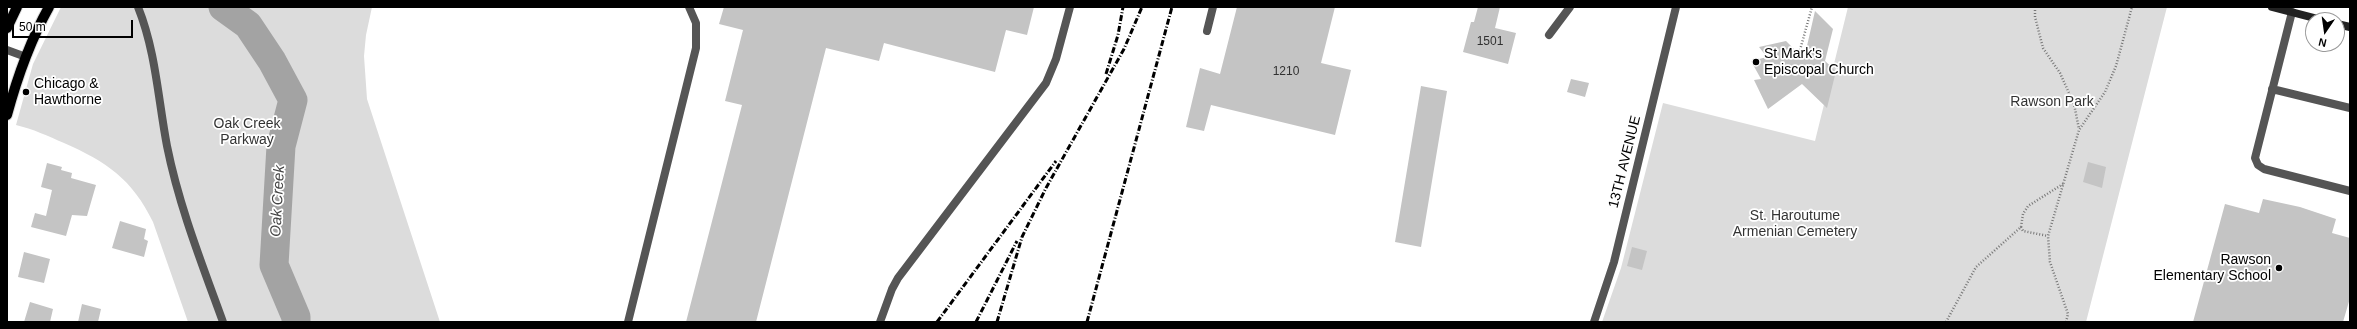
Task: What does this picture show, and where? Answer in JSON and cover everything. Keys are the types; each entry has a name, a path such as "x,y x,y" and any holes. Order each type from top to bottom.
{"main road":[{"path":"7,28 17,7"},
{"path":"7,115 14,87 49,7"},
{"path":"2272,7 2305,15"}],"street":[{"path":"138,7 147,30 167,147 183,209 223,322"},
{"path":"628,322 696,48 696,23 689,7"},
{"path":"880,322 892,289 898,278 1046,83 1056,59 1070,7"},
{"path":"1207,31 1213,7"},
{"path":"1549,35 1570,7"},
{"name":"13TH AVENUE","path":"1594,322 1614,262 1676,7"},
{"path":"2292,12 2255,150 2255,158 2258,165 2272,172 2350,191"},
{"path":"7,50 26,57"},
{"path":"2272,89 2350,108"}],"path":[{"path":"1800,50 1812,7"},
{"path":"2035,7 2035,17 2044,48 2060,72 2074,104 2079,130"},
{"path":"2066,322 2068,314 2050,262 2048,236 2079,130 2106,92 2116,66 2132,7"},
{"path":"1946,322 1976,267 2021,227 2023,214 2028,206 2064,184"},
{"path":"2021,227 2023,231 2048,236"}],"green space":[{"name":"Oak Creek Parkway","path":"61,7 372,7 366,35 364,56 367,99 440,322 188,322 153,222 145,207 127,183 106,165 93,157 40,133 16,125 33,64"},
{"path":"1848,7 2167,7 2086,322 1602,322 1621,268 1663,103 1815,141"}],"building":[{"path":"724,7 1034,7 1027,35 1006,30 995,72 884,43 879,61 826,48 756,322 686,322 742,105 725,101 743,30 719,24"},
{"path":"1237,7 1335,7 1321,63 1351,70 1335,135 1211,105 1204,131 1186,127 1200,68 1220,74"},
{"path":"1478,7 1500,7 1495,28 1516,33 1508,64 1463,52 1471,22 1474,22"},
{"path":"1815,11 1833,29 1825,61 1836,71 1827,108 1802,84 1768,109 1754,80 1761,79 1751,61 1767,57 1759,47 1786,41 1804,59"},
{"path":"1571,79 1589,83 1585,97 1567,92"},
{"path":"1421,86 1447,91 1421,247 1395,242"},
{"path":"2088,162 2106,167 2102,188 2083,182"},
{"path":"47,163 62,167 61,170 72,173 71,178 96,185 87,216 72,215 66,236 31,227 35,213 46,216 52,190 41,187"},
{"name":"Rawson Elementary School","path":"2263,199 2300,207 2336,219 2332,233 2350,238 2350,298 2343,322 2193,322 2225,204 2259,213"},
{"path":"120,221 146,229 144,239 148,241 144,257 112,248"},
{"path":"1632,247 1647,251 1642,270 1627,266"},
{"path":"24,252 50,259 44,283 18,277"},
{"path":"30,302 53,309 50,322 24,322"},
{"path":"82,304 101,309 98,322 78,322"}],"waterway":[{"name":"Oak Creek","path":"223,7 248,25 272,61 293,100 281,146 274,265 296,317 296,322"}],"railway":[{"path":"1106,74 1118,35 1123,7"},
{"path":"997,322 1022,237 1046,188 1124,49 1142,7"},
{"path":"1087,322 1172,7"},
{"path":"937,322 1056,161"},
{"path":"976,322 1017,241"}],"place":[{"name":"St Mark's Episcopal Church","path":"1756,62"},
{"name":"Chicago & Hawthorne","path":"26,92"},
{"name":"Rawson Elementary School","path":"2279,268"}],"park label":[{"name":"Rawson Park","path":"2052,102"},
{"name":"St. Haroutume Armenian Cemetery","path":"1795,224"}]}
